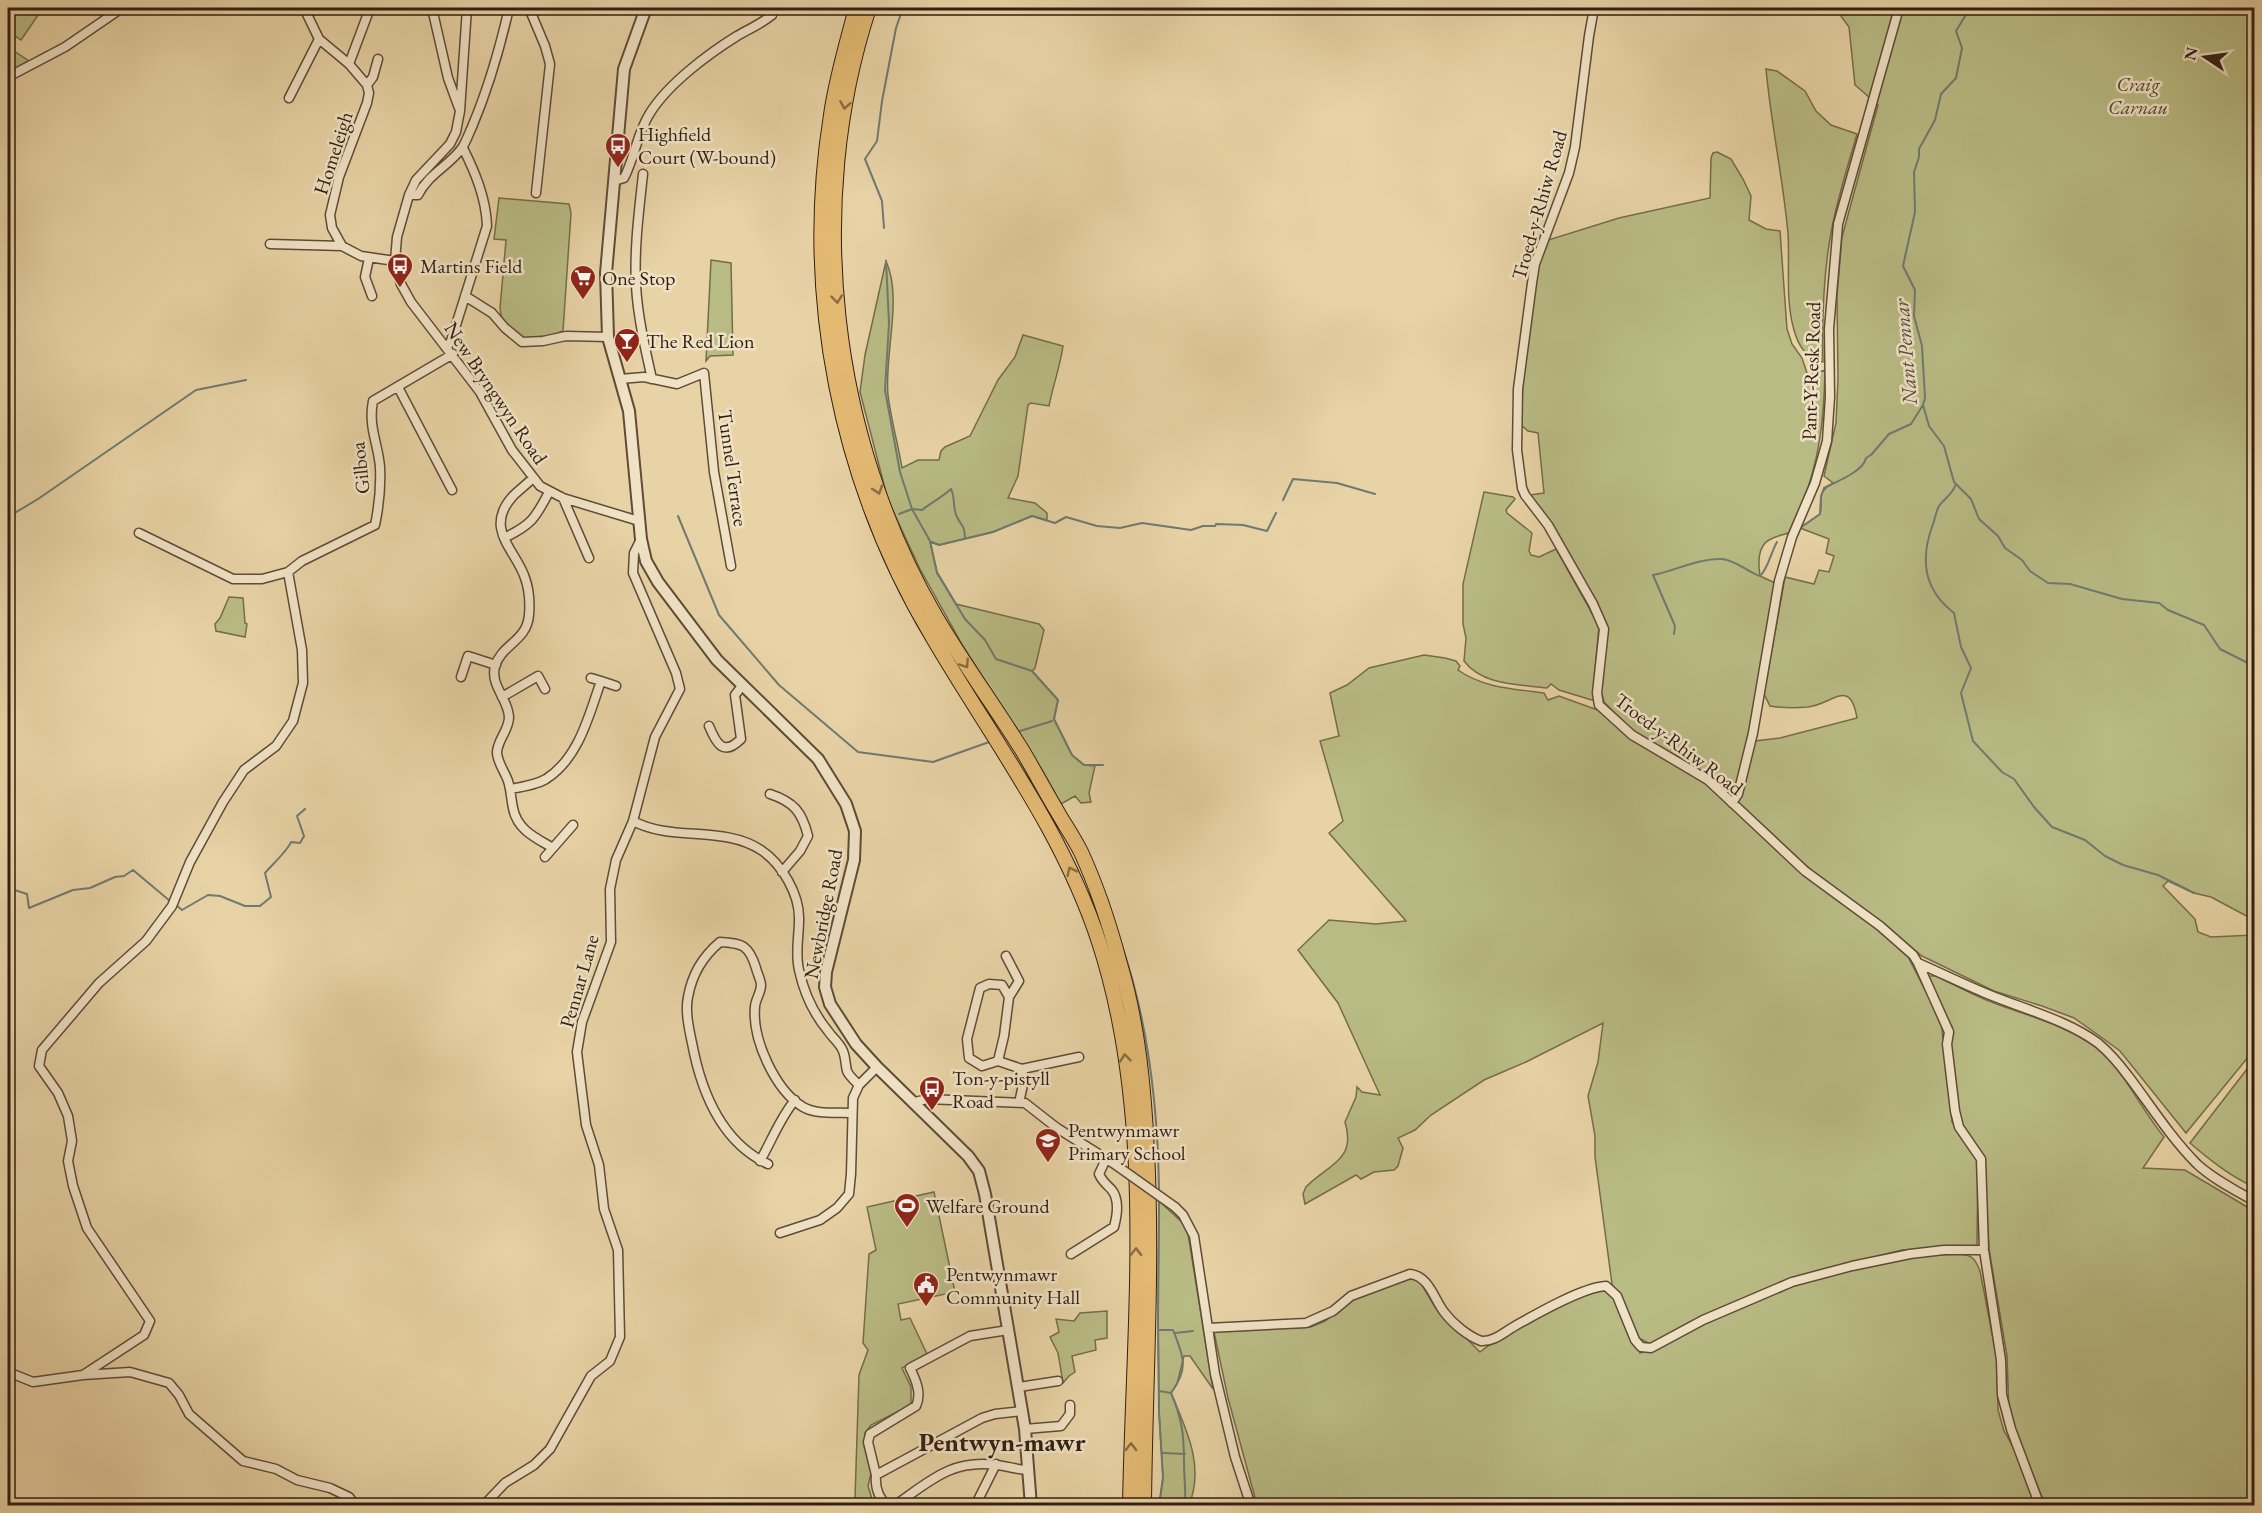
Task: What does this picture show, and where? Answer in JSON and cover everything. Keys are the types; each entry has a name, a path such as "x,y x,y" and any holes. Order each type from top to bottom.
{"main road":[{"path":"856,8 831,113 823,204 825,309 834,379 841,412 862,483 881,537 901,581 936,644 1039,807 1074,876 1098,940 1113,989 1122,1034 1128,1084 1137,1209 1130,1506"},
{"path":"868,8 843,115 837,176 834,246 837,294 850,392 879,494 911,570 962,660 1022,750 1081,852 1103,909 1121,967 1139,1057 1148,1178 1148,1306 1143,1506"}],"street":[{"path":"8,77 64,46 122,8"},
{"path":"304,8 319,39 349,64 367,85"},
{"path":"349,64 370,8"},
{"path":"432,8 451,87 460,111"},
{"path":"460,111 467,8"},
{"path":"409,195 418,195 422,186 463,148 483,101 509,8"},
{"path":"529,8 550,64 536,193"},
{"name":"Newbridge Road","path":"646,8 624,69 606,273 608,337 629,411 641,539 646,561 657,582 717,660 818,759 846,804 855,831 854,860 826,972 825,987 838,1019 856,1044 968,1156 979,1171 1019,1387 1031,1506"},
{"name":"Troed-y-Rhiw Road","path":"1594,8 1575,147 1569,173 1535,264 1518,389 1517,450 1525,495 1548,525 1593,604 1604,630 1597,693 1599,705 1632,735 1691,769 1732,803 1805,871 1894,938 1912,954 1918,963 2073,1028 2098,1044 2114,1058 2157,1112 2174,1138 2198,1164 2224,1184 2254,1201"},
{"name":"Pant-Y-Resk Road","path":"1732,803 1738,794 1753,733 1779,581 1792,537 1815,483 1827,441 1830,397 1828,328 1838,224 1899,8"},
{"path":"614,181 624,178 638,135 650,113 665,93 700,61 738,35 760,25 772,15"},
{"path":"290,98 319,39"},
{"name":"Homeleigh","path":"342,246 332,228 330,215 339,177 367,103 369,93 367,85 373,77 378,59"},
{"name":"New Bryngwyn Road","path":"460,111 456,132 450,144 416,180 409,195 397,237 395,261 401,284 411,302 480,392 512,450 533,478 549,492 563,498 639,521"},
{"path":"447,347 451,341 487,226 486,212 475,172 463,148"},
{"path":"620,379 644,377 652,379 641,332 636,285 637,228 643,174"},
{"path":"270,244 342,246 369,258 395,261"},
{"path":"369,258 365,277 372,296"},
{"path":"465,296 492,313 522,342 543,341 566,336 608,337"},
{"name":"Gilboa","path":"288,572 302,561 375,525 380,501 380,466 370,416 374,401 453,354"},
{"name":"Tunnel Terrace","path":"652,379 677,384 704,373 714,472 731,566"},
{"path":"398,387 452,490"},
{"path":"533,478 512,497 501,520 504,538 525,578 529,616 526,628 518,640 499,656 496,665 494,681 509,718 497,754 510,789 517,821 526,831 553,848"},
{"path":"504,538 524,529 535,518 549,492"},
{"path":"563,498 589,558"},
{"path":"83,1375 144,1335 150,1321 87,1228 73,1186 68,1161 72,1141 68,1116 58,1093 39,1066 42,1050 99,983 146,941 172,906 190,862 223,802 244,770 276,746 293,721 303,683 302,661 288,572 262,579 232,579 139,533"},
{"name":"Pennar Lane","path":"483,1506 505,1483 534,1465 550,1449 591,1376 610,1361 620,1337 618,1250 604,1209 599,1165 585,1125 577,1052 582,1022 611,942 610,889 616,860 633,821 655,737 680,689 676,673 633,573 634,553 641,539"},
{"path":"461,677 468,656 496,665"},
{"path":"502,697 538,676 545,689"},
{"path":"591,678 616,686"},
{"path":"510,789 529,786 546,779 562,765 576,746 601,681"},
{"path":"709,726 717,743 723,747 730,747 741,739 735,695 742,686"},
{"path":"770,794 787,800 803,817 808,836 800,851 782,872"},
{"path":"633,821 646,828 702,834 750,843 763,851 782,872 792,888 798,906 796,951 798,970 807,999 816,1016 842,1049 848,1073 859,1085"},
{"path":"545,857 573,825"},
{"path":"795,1100 783,1114 764,1162 743,1150 723,1127 708,1098 696,1065 689,1028 687,1000 694,974 707,953 720,942 738,943 749,949 761,985 754,1007 756,1027 770,1071 803,1107 816,1112 852,1113"},
{"path":"998,1060 1009,997 1019,981 1006,956"},
{"path":"1918,963 1949,1032 1947,1044 1959,1127 1981,1159 1984,1250 2001,1360 2002,1395 2011,1429 2040,1506"},
{"path":"1009,997 1002,985 989,984 980,988 967,1039 969,1058 982,1066 998,1060 1022,1070 1079,1057"},
{"path":"780,1233 820,1220 837,1208 849,1194 853,1098 859,1085 877,1067"},
{"path":"1019,1103 1024,1080 1022,1070"},
{"path":"915,1102 927,1099 1025,1103 1057,1128 1175,1207 1183,1215 1194,1236 1223,1407 1235,1458 1251,1506"},
{"path":"1071,1254 1114,1227 1116,1198 1113,1191 1101,1180 1099,1174 1109,1161"},
{"path":"1208,1328 1306,1323 1333,1311 1351,1296 1410,1274 1417,1275 1426,1281 1451,1320 1481,1341 1493,1339 1591,1288 1605,1286 1614,1291 1617,1296 1635,1340 1641,1347 1651,1348 1703,1320 1792,1282 1910,1254 1944,1250 1984,1250"},
{"path":"888,1506 881,1501 875,1484 876,1475 868,1442 870,1434 916,1406 919,1400 916,1380 910,1368 970,1336 1008,1330"},
{"path":"8,1372 33,1382 83,1375 130,1372 169,1383 179,1395 189,1414 243,1461 276,1469 297,1480 330,1488 349,1497 356,1506"},
{"path":"1019,1387 1058,1381"},
{"path":"1025,1429 1061,1426 1070,1414 1070,1405"},
{"path":"876,1475 982,1418 1022,1411"},
{"path":"894,1506 947,1469 974,1464 996,1464 1029,1470"},
{"path":"975,1506 996,1464"}],"green space":[{"path":"8,8 43,8 21,40 8,31"},
{"name":"Craig Carnau","path":"1839,8 2254,8 2254,920 2211,897 2194,893 2168,881 2163,886 2195,919 2198,932 2211,937 2254,935 2254,1050 2186,1133 2120,1051 2074,1018 1994,991 1922,956 1864,909 1823,881 1738,802 1755,741 1780,738 1857,718 1854,706 1845,696 1808,707 1789,708 1770,706 1764,694 1785,577 1814,584 1819,570 1829,572 1834,556 1826,553 1829,539 1800,528 1820,514 1822,493 1833,483 1824,476 1836,423 1837,296 1842,237 1878,105 1855,85 1849,27 1838,12"},
{"path":"8,47 29,61 8,72"},
{"path":"1766,69 1777,71 1805,91 1816,111 1831,125 1857,134 1836,208 1828,249 1824,298 1823,362 1817,361 1804,351 1796,336 1791,318 1788,233"},
{"path":"1717,152 1731,159 1751,196 1749,220 1766,229 1780,231 1787,329 1792,344 1802,358 1808,376 1825,370 1824,405 1817,454 1797,522 1790,532 1774,537 1763,545 1761,550 1760,576 1775,583 1753,714 1732,794 1681,758 1649,742 1630,729 1604,702 1601,691 1608,629 1529,495 1544,493 1538,433 1528,431 1521,425 1527,332 1534,286 1545,241 1619,218 1710,198 1711,158 1713,153"},
{"path":"499,198 569,204 571,213 563,331 550,336 524,338 502,321 500,308 506,240 494,239"},
{"path":"711,260 731,263 733,355 710,356 706,361"},
{"path":"886,261 893,292 888,395 902,468 918,460 939,460 941,451 945,447 970,436 998,380 1015,357 1023,335 1063,346 1049,406 1031,403 1028,405 1018,476 1008,498 1035,503 1047,513 1047,520 1032,516 993,532 939,545 930,542 937,572 956,604 1039,624 1044,630 1035,668 1032,671 1058,700 1054,719 1072,755 1084,765 1095,766 1089,793 1091,802 1081,803 1075,796 1061,804 963,646 920,569 888,500 860,392 865,355"},
{"path":"1484,492 1515,499 1506,510 1532,533 1529,551 1531,555 1539,557 1556,549 1599,626 1594,682 1595,701 1559,690 1551,684 1547,688 1491,679 1472,669 1464,661 1466,638 1463,624 1463,584"},
{"path":"229,597 243,598 245,623 247,624 245,637 216,631 215,624"},
{"path":"1424,655 1456,661 1460,666 1458,670 1478,681 1511,689 1544,693 1548,700 1559,696 1603,712 1708,784 1904,949 1941,1021 1952,1122 1978,1158 1977,1243 1975,1247 1902,1250 1806,1274 1692,1321 1650,1344 1639,1338 1612,1284 1595,1157 1595,1136 1588,1096 1598,1062 1603,1023 1526,1062 1484,1080 1431,1115 1415,1130 1398,1138 1403,1148 1398,1166 1394,1170 1374,1172 1361,1179 1356,1175 1305,1204 1303,1194 1306,1187 1338,1161 1347,1146 1348,1135 1345,1122 1356,1097 1357,1087 1362,1092 1380,1095 1338,1003 1298,950 1329,920 1376,924 1406,921 1329,833 1343,821 1320,741 1339,736 1330,693 1347,685 1369,668"},
{"path":"1926,976 1936,976 1972,994 2061,1028 2087,1041 2107,1057 2164,1137 2143,1168 2185,1170 2254,1211 2254,1505 2045,1505 2009,1414 2007,1356 1989,1249 1984,1157 1960,1126 1950,1044 1952,1027"},
{"path":"2254,1060 2254,1187 2221,1168 2190,1143"},
{"path":"934,1192 955,1292 898,1304 901,1320 910,1318 927,1354 902,1368 911,1387 911,1405 871,1425 865,1433 864,1445 871,1473 868,1486 872,1499 855,1498 859,1375 868,1350 863,1343 869,1254 876,1250 867,1207"},
{"path":"1159,1201 1184,1224 1188,1234 1213,1389 1190,1356 1184,1356 1177,1384 1171,1393 1192,1448 1195,1476 1189,1505 1159,1506 1163,1477 1159,1412"},
{"path":"1959,1254 1972,1258 1980,1271 1997,1359 1998,1410 2004,1431 2016,1452 2036,1505 1257,1505 1228,1398 1214,1332 1231,1329 1311,1327 1325,1321 1354,1299 1412,1278 1419,1280 1435,1307 1480,1352 1541,1315 1577,1298 1605,1289 1611,1292 1640,1353 1657,1347 1698,1324 1792,1284 1914,1256"},
{"path":"1107,1311 1107,1338 1095,1340 1096,1350 1072,1356 1075,1372 1063,1383 1058,1353 1050,1337 1059,1332 1056,1319 1074,1321 1080,1313"}],"waterway":[{"path":"884,228 882,201 865,159 877,141 896,28 903,8"},
{"name":"Nant Pennar","path":"1970,8 1956,31 1962,48 1956,78 1941,94 1935,120 1919,149 1914,172 1915,212 1903,266 1915,290 1914,316 1922,346 1925,398 1923,405 1929,426 1944,446 1954,482 1971,499 1979,519 1998,536 2005,548 2022,560 2030,571 2048,583 2070,584 2122,599 2159,603 2168,610 2204,625 2220,649 2254,666"},
{"path":"886,261 889,323 885,390 900,472 912,509 930,541 937,573 965,619 985,640 996,659 1032,671 1058,700 1054,719 1072,755 1084,765 1103,765"},
{"path":"8,517 38,499 196,390 246,380"},
{"path":"1800,528 1820,514 1824,488 1849,476 1860,467 1889,434 1911,424 1923,405"},
{"path":"1283,500 1293,479 1337,483 1375,494"},
{"path":"1956,484 1937,510 1926,549 1926,561 1930,584 1944,604 1954,613 1961,647 1971,668 1961,693 1973,741 2002,772 2014,779 2052,827 2085,840 2105,856 2123,865 2158,875 2194,893"},
{"path":"899,514 912,509 922,510 951,489 956,515 963,528 965,539"},
{"path":"932,542 939,545 993,532 1032,516 1055,523 1066,517 1097,526 1120,528 1142,523 1191,530 1216,524 1243,525 1267,531 1276,513"},
{"path":"678,516 719,615 779,685 858,752 933,762 992,741"},
{"path":"1674,634 1675,626 1653,575 1695,563 1722,559 1760,576 1777,542"},
{"path":"1017,732 1052,721"},
{"path":"1052,789 1063,808"},
{"path":"175,904 182,910 208,895 220,896 245,906 260,906 271,897 265,873 291,842 300,843 304,836 297,816 305,809"},
{"path":"8,888 27,894 29,908 73,890 90,888 115,877 124,876 133,870 170,901"},
{"path":"1120,940 1138,1001 1150,1064 1159,1191"},
{"path":"1159,1200 1159,1412 1163,1478 1159,1506"},
{"path":"1159,1330 1173,1330 1182,1355 1181,1376 1171,1393 1183,1435 1185,1506"},
{"path":"1175,1333 1193,1331"},
{"path":"1159,1391 1171,1393"},
{"path":"1163,1453 1185,1454"}],"place":[{"name":"Highfield Court (W-bound)","path":"618,169"},
{"name":"Martins Field","path":"400,289"},
{"name":"One Stop","path":"583,301"},
{"name":"The Red Lion","path":"627,364"},
{"name":"Ton-y-pistyll Road","path":"932,1112"},
{"name":"Pentwynmawr Primary School","path":"1048,1164"},
{"name":"Welfare Ground","path":"907,1229"},
{"name":"Pentwynmawr Community Hall","path":"926,1308"}],"district":[{"name":"Pentwyn-mawr","path":"1002,1442"}]}
